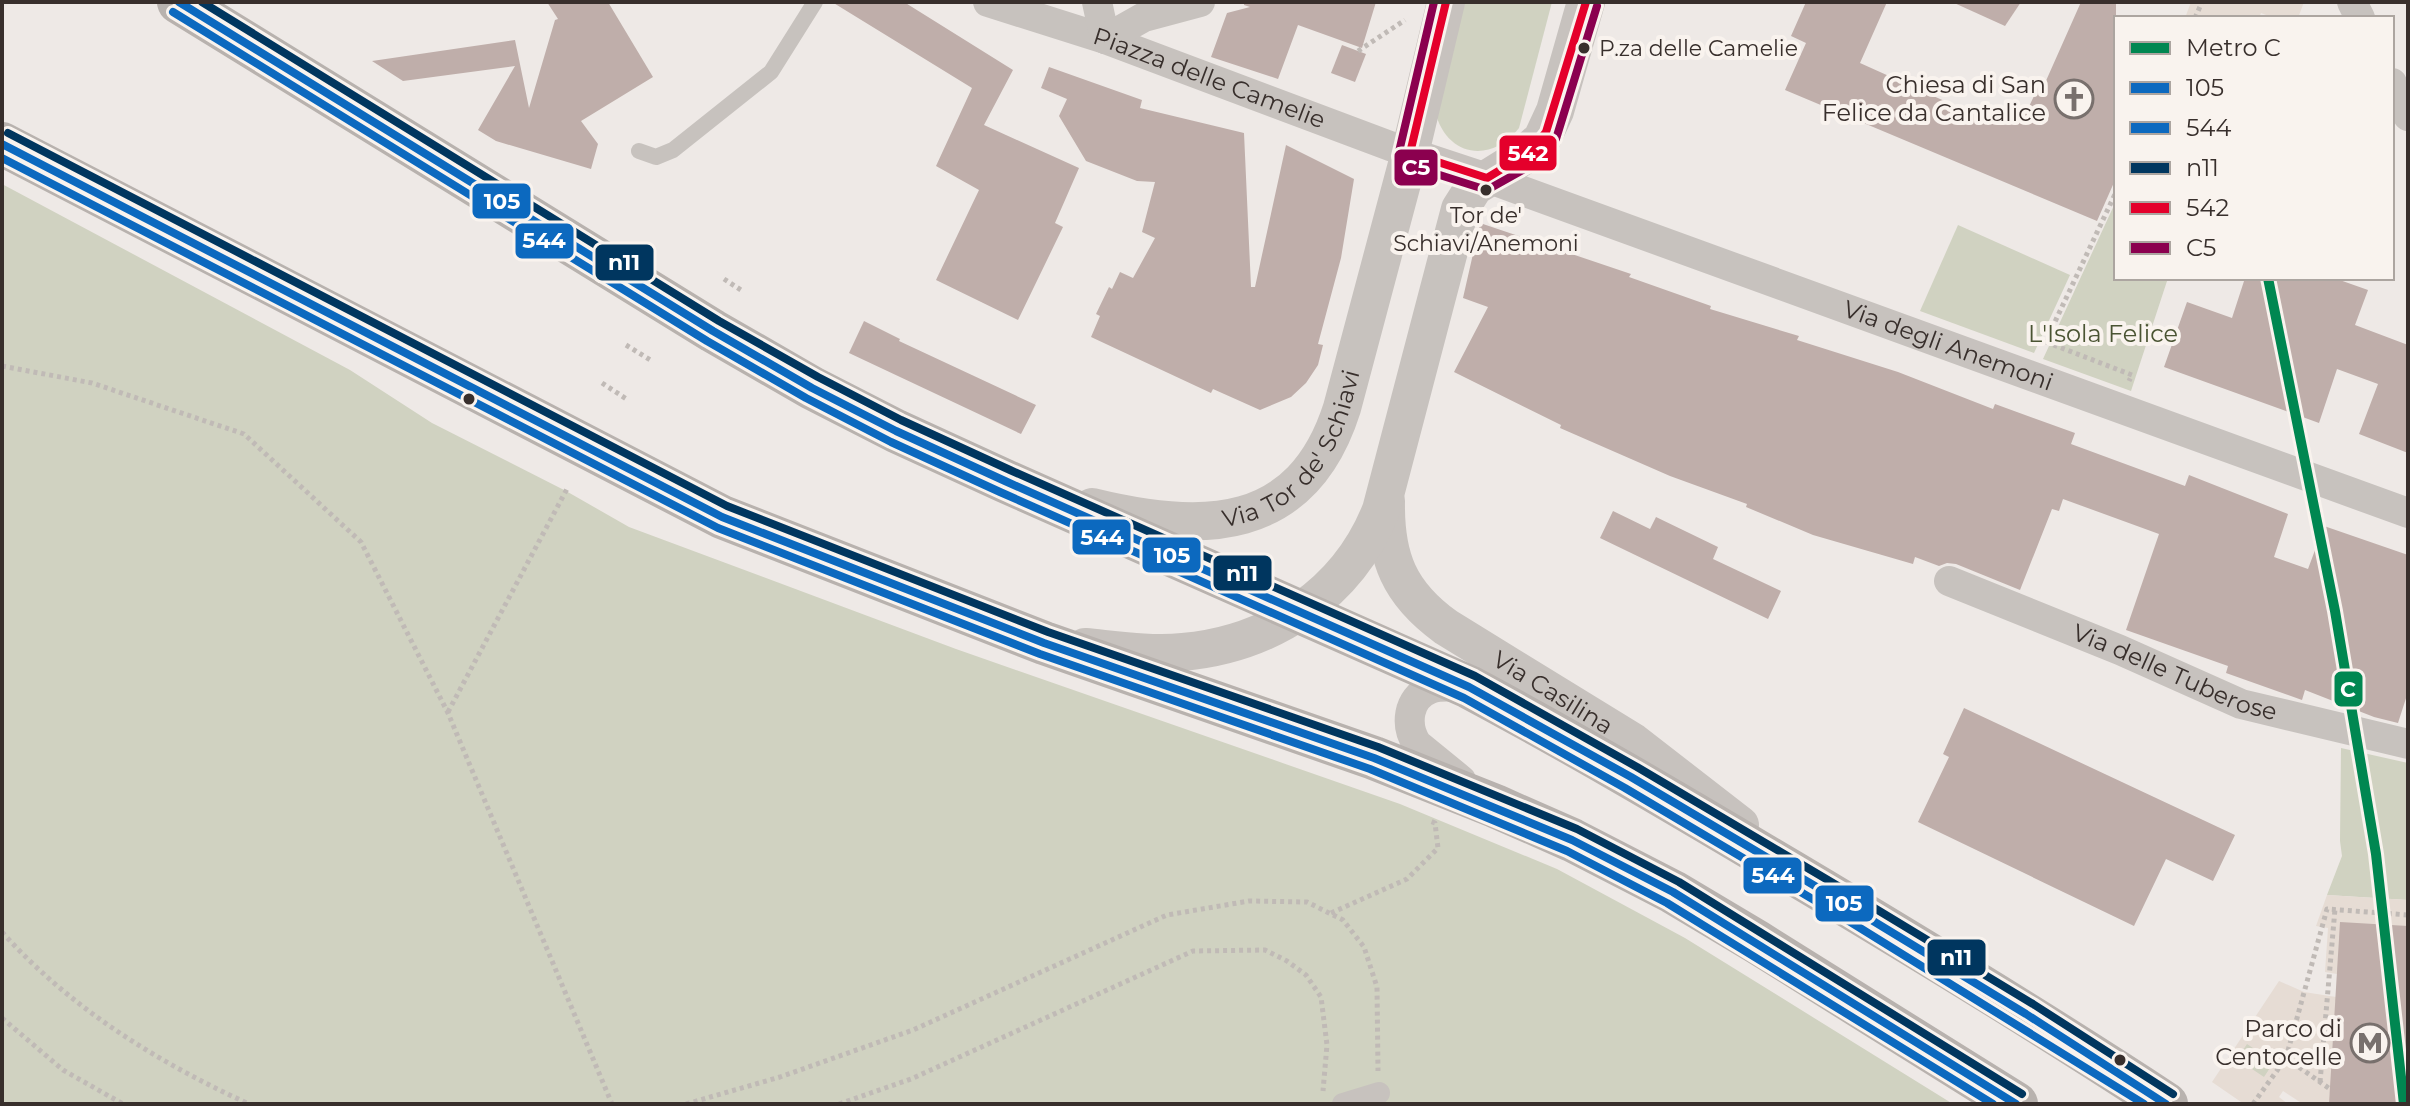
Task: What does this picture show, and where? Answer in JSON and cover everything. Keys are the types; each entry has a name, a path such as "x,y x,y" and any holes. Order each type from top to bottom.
{"main road":[{"name":"Via Casilina","path":"179,2 762,360 857,411 1005,481 1469,687 1621,769 1888,929 2166,1104"},
{"path":"2,144 722,517 1044,643 1342,746 1572,840 1673,892 1833,988 2016,1104"}],"street":[{"path":"988,2 1105,39 1097,2"},
{"name":"Piazza delle Camelie","path":"1105,39 1144,17 1200,2"},
{"path":"1410,153 1446,2"},
{"path":"1574,2 1574,39"},
{"path":"1044,643 1138,652 1179,652 1238,640 1299,613 1320,598 1357,556 1377,518 1389,480 1460,209 1474,187 1522,157 1542,139 1555,111 1586,2"},
{"name":"Piazza delle Camelie","path":"1105,39 1410,153 1487,178"},
{"path":"2394,87 2408,116"},
{"name":"Via Tor de' Schiavi","path":"1005,481 1104,511 1164,521 1203,523 1251,513 1295,487 1320,458 1335,427 1410,153"},
{"name":"Via degli Anemoni","path":"1487,178 2408,513"},
{"name":"Via Casilina","path":"1389,480 1386,511 1390,550 1402,582 1421,607 1446,627 1633,742 1722,809 1785,868"},
{"name":"Via delle Tuberose","path":"1949,581 2120,650 2241,704 2408,744"},
{"path":"1469,687 1437,687 1423,693 1411,710 1409,728 1411,736 1424,752 1495,806"},
{"path":"1343,1104 1379,1093"}],"lane":[{"path":"639,151 656,157 673,150 762,81 780,60 815,2"}],"path":[{"path":"1358,51 1405,20"},
{"path":"2046,342 2114,196"},
{"path":"724,279 744,292"},
{"path":"626,345 652,361"},
{"path":"2,366 92,383 244,434 361,542 448,713 612,1104"},
{"path":"602,383 628,400"},
{"path":"448,713 568,487"},
{"path":"1330,914 1407,879 1438,848 1435,823 1424,818"},
{"path":"686,1104 780,1077 913,1030 1167,915 1249,901 1307,902 1343,920 1364,947 1377,987 1379,1093"},
{"path":"2253,1104 2286,1058 2327,909 2408,915"},
{"path":"2320,1082 2335,909"},
{"path":"2,932 25,958 126,1039 194,1079 249,1104"},
{"path":"839,1104 911,1079 1193,951 1232,950 1265,950 1287,961 1306,975 1321,997 1327,1045 1322,1104"},
{"path":"2,1018 63,1070 123,1104"},
{"path":"2286,1058 2330,1089"}],"green space":[{"path":"1461,2 1552,2 1519,128 1496,147 1483,151 1459,146 1449,138 1435,111"},
{"path":"2,184 350,370 432,423 566,491 629,527 956,649 1400,804 1557,869 1685,938 1953,1104 2,1104"},
{"name":"L'Isola Felice","path":"2114,205 2114,280 2167,280 2131,391 2043,359"},
{"path":"1958,225 2070,275 2034,353 1920,311"},
{"path":"2341,748 2408,763 2408,900 2327,895 2342,856"},
{"path":"2247,1043 2274,1062 2264,1078 2236,1059"}],"shaded area":[{"path":"2191,2 2304,2 2299,16 2261,13 2260,16 2186,16"},
{"path":"2327,895 2408,900 2408,1104 2303,1104 2283,1091 2279,1097 2288,1104 2244,1104 2212,1082 2279,981 2304,992 2336,997 2337,974 2325,972 2328,928 2316,926","holes":["2247,1044 2274,1062 2264,1077 2237,1059"]}],"building":[{"path":"547,2 608,2 653,77 581,121 598,144 591,169 496,141 478,130 515,66 403,81 372,61 515,40 529,108 555,20 558,19"},
{"path":"832,2 904,2 1013,70 984,125 1079,168 1055,223 1063,227 1018,320 936,280 979,190 936,166 972,88"},
{"path":"1244,2 1376,2 1362,48 1298,25 1278,79 1211,57 1227,13 1250,7"},
{"path":"1806,2 1887,2 1860,63 1989,121 1997,104 2025,115 2041,81 2045,83 2081,2 2116,2 2114,183 2097,221 1785,90 1806,43 1791,36"},
{"path":"1952,2 2021,2 2005,26"},
{"path":"1342,45 1366,54 1355,82 1331,73"},
{"path":"1049,67 1142,100 1140,108 1244,133 1251,287 1255,287 1286,145 1354,179 1341,258 1318,344 1323,345 1318,365 1306,383 1291,397 1260,410 1213,389 1211,393 1091,337 1100,316 1096,314 1109,287 1112,289 1120,272 1133,278 1155,238 1142,232 1155,182 1137,181 1086,161 1059,116 1067,99 1041,88"},
{"path":"1480,223 1631,274 1629,277 1711,306 1710,309 1799,336 1797,340 1898,372 1993,409 1995,404 2075,433 2071,444 2185,486 2189,475 2288,514 2274,557 2308,569 2324,526 2408,555 2408,692 2398,723 2305,690 2302,700 2226,673 2228,666 2126,630 2159,534 2063,499 2059,511 2052,509 2020,590 1956,564 1939,566 1915,557 1913,564 1813,535 1746,507 1747,504 1670,476 1560,428 1561,425 1454,372 1488,307 1463,298"},
{"path":"2244,280 2340,280 2368,290 2355,325 2408,345 2408,453 2359,434 2378,384 2337,369 2319,423 2164,367 2187,302 2232,318"},
{"path":"864,321 899,341 1036,405 1021,434 849,353"},
{"path":"1613,511 1650,529 1656,517 1718,547 1713,559 1781,591 1768,619 1600,538"},
{"path":"1964,708 2235,835 2213,881 2166,859 2134,926 1918,822 1949,757 1943,754"},
{"name":"Parco di Centocelle","path":"2340,922 2408,926 2408,1104 2329,1104"}],"metro line":[{"name":"C","path":"2268,280 2335,611 2376,854 2404,1104"}],"transit line":[{"name":"105","path":"179,2 713,331 812,388 1005,481 1469,687 1631,777 1837,899 2166,1104"},
{"name":"n11","path":"202,2 719,321 818,377 901,420 1010,470 1475,676 1843,889 2033,1004 2173,1094"},
{"name":"C5","path":"1434,2 1398,156 1405,164 1487,190 1537,162 1556,139 1597,6"},
{"name":"542","path":"1446,2 1410,153 1487,178 1530,152 1546,132 1586,2"},
{"name":"544","path":"173,12 707,341 806,398 891,442 1000,492 1464,698 1625,788 1831,910 2144,1104"},
{"name":"n11","path":"8,133 727,506 1048,632 1378,747 1577,829 1679,882 2022,1094"},
{"name":"105","path":"2,144 722,517 1044,643 1374,758 1572,840 1673,892 2016,1104"},
{"name":"544","path":"2,158 718,528 1040,654 1370,769 1567,851 1667,903 1993,1104"}],"place":[{"name":"P.za delle Camelie","path":"1584,48"},
{"name":"Chiesa di San Felice da Cantalice","path":"2074,99"},
{"name":"Tor de' Schiavi/Anemoni","path":"1486,190"},
{"name":"Parco di Centocelle","path":"2370,1043"}]}
